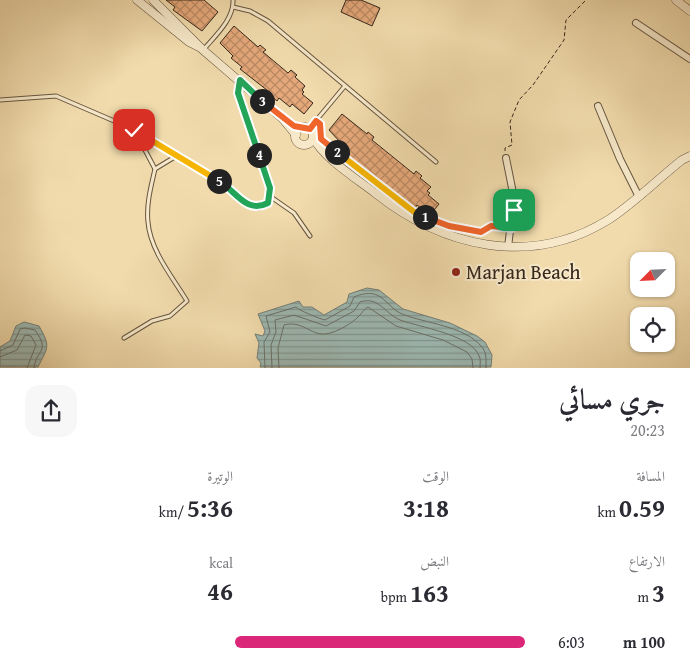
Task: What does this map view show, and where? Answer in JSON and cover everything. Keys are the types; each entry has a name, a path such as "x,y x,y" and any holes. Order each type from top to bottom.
{"street":[{"path":"137,0 189,42 203,50"},
{"path":"153,0 203,50 282,118 296,136 299,144 329,151"},
{"path":"676,0 690,11"},
{"path":"636,23 690,59"},
{"path":"598,106 620,159 638,195"},
{"path":"282,118 301,128 310,129 329,151 397,211 432,230 459,239 508,247 536,246 572,238 609,219 682,160 690,156"},
{"path":"296,136 301,128"},
{"path":"305,145 317,138"},
{"path":"506,158 514,198 512,228 508,247"}],"lane":[{"path":"203,50 222,28 234,7 233,0"},
{"path":"234,7 250,11 268,21 344,87 436,162"},
{"path":"0,100 56,96 134,130 223,184 249,206 258,208 268,203 271,197 270,188 238,91 238,79"},
{"path":"310,129 344,87"},
{"path":"124,338 152,321 170,316 187,301 158,254 148,223 149,196 155,169 134,130"},
{"path":"155,169 178,155"},
{"path":"271,197 294,213 310,236"}],"path":[{"path":"506,158 505,148 512,145 510,122 519,100 533,86 564,40 566,20 586,0"},
{"path":"316,121 320,124 317,138"},
{"path":"329,151 392,195"},
{"path":"449,226 481,232 491,226 512,228"}],"water":[{"path":"367,288 379,290 403,309 450,323 477,336 485,342 492,355 491,367 260,367 261,363 257,358 259,343 255,334 263,336 265,331 258,314 299,301 303,307 312,307 324,315 347,302 349,294"},
{"path":"24,322 39,326 47,343 46,351 38,367 0,367 0,347 10,341 16,326"}],"building":[{"path":"166,0 204,0 218,12 202,31 173,10 175,7"},
{"path":"346,0 361,0 380,8 372,26 341,12"},
{"path":"234,26 258,47 260,45 266,50 263,52 288,73 291,70 297,75 295,77 305,86 302,94 313,103 304,114 292,104 290,107 279,98 277,101 271,96 272,94 240,69 242,67 231,58 233,56 220,43"},
{"path":"342,114 367,134 368,132 374,137 372,140 414,174 416,171 422,176 420,178 431,187 427,191 430,193 428,195 439,204 430,215 417,205 415,208 404,199 402,202 396,197 397,195 348,156 350,154 340,145 341,143 329,130"}],"place":[{"name":"Marjan Beach","path":"456,272"}],"route":[{"path":"134,130 223,184 249,206 258,208 268,203 271,197 270,188 238,93 240,80 282,118 294,126 310,129 316,121 320,124 319,134 324,142 414,212 449,226 481,232 491,226 512,228 514,210"}]}
